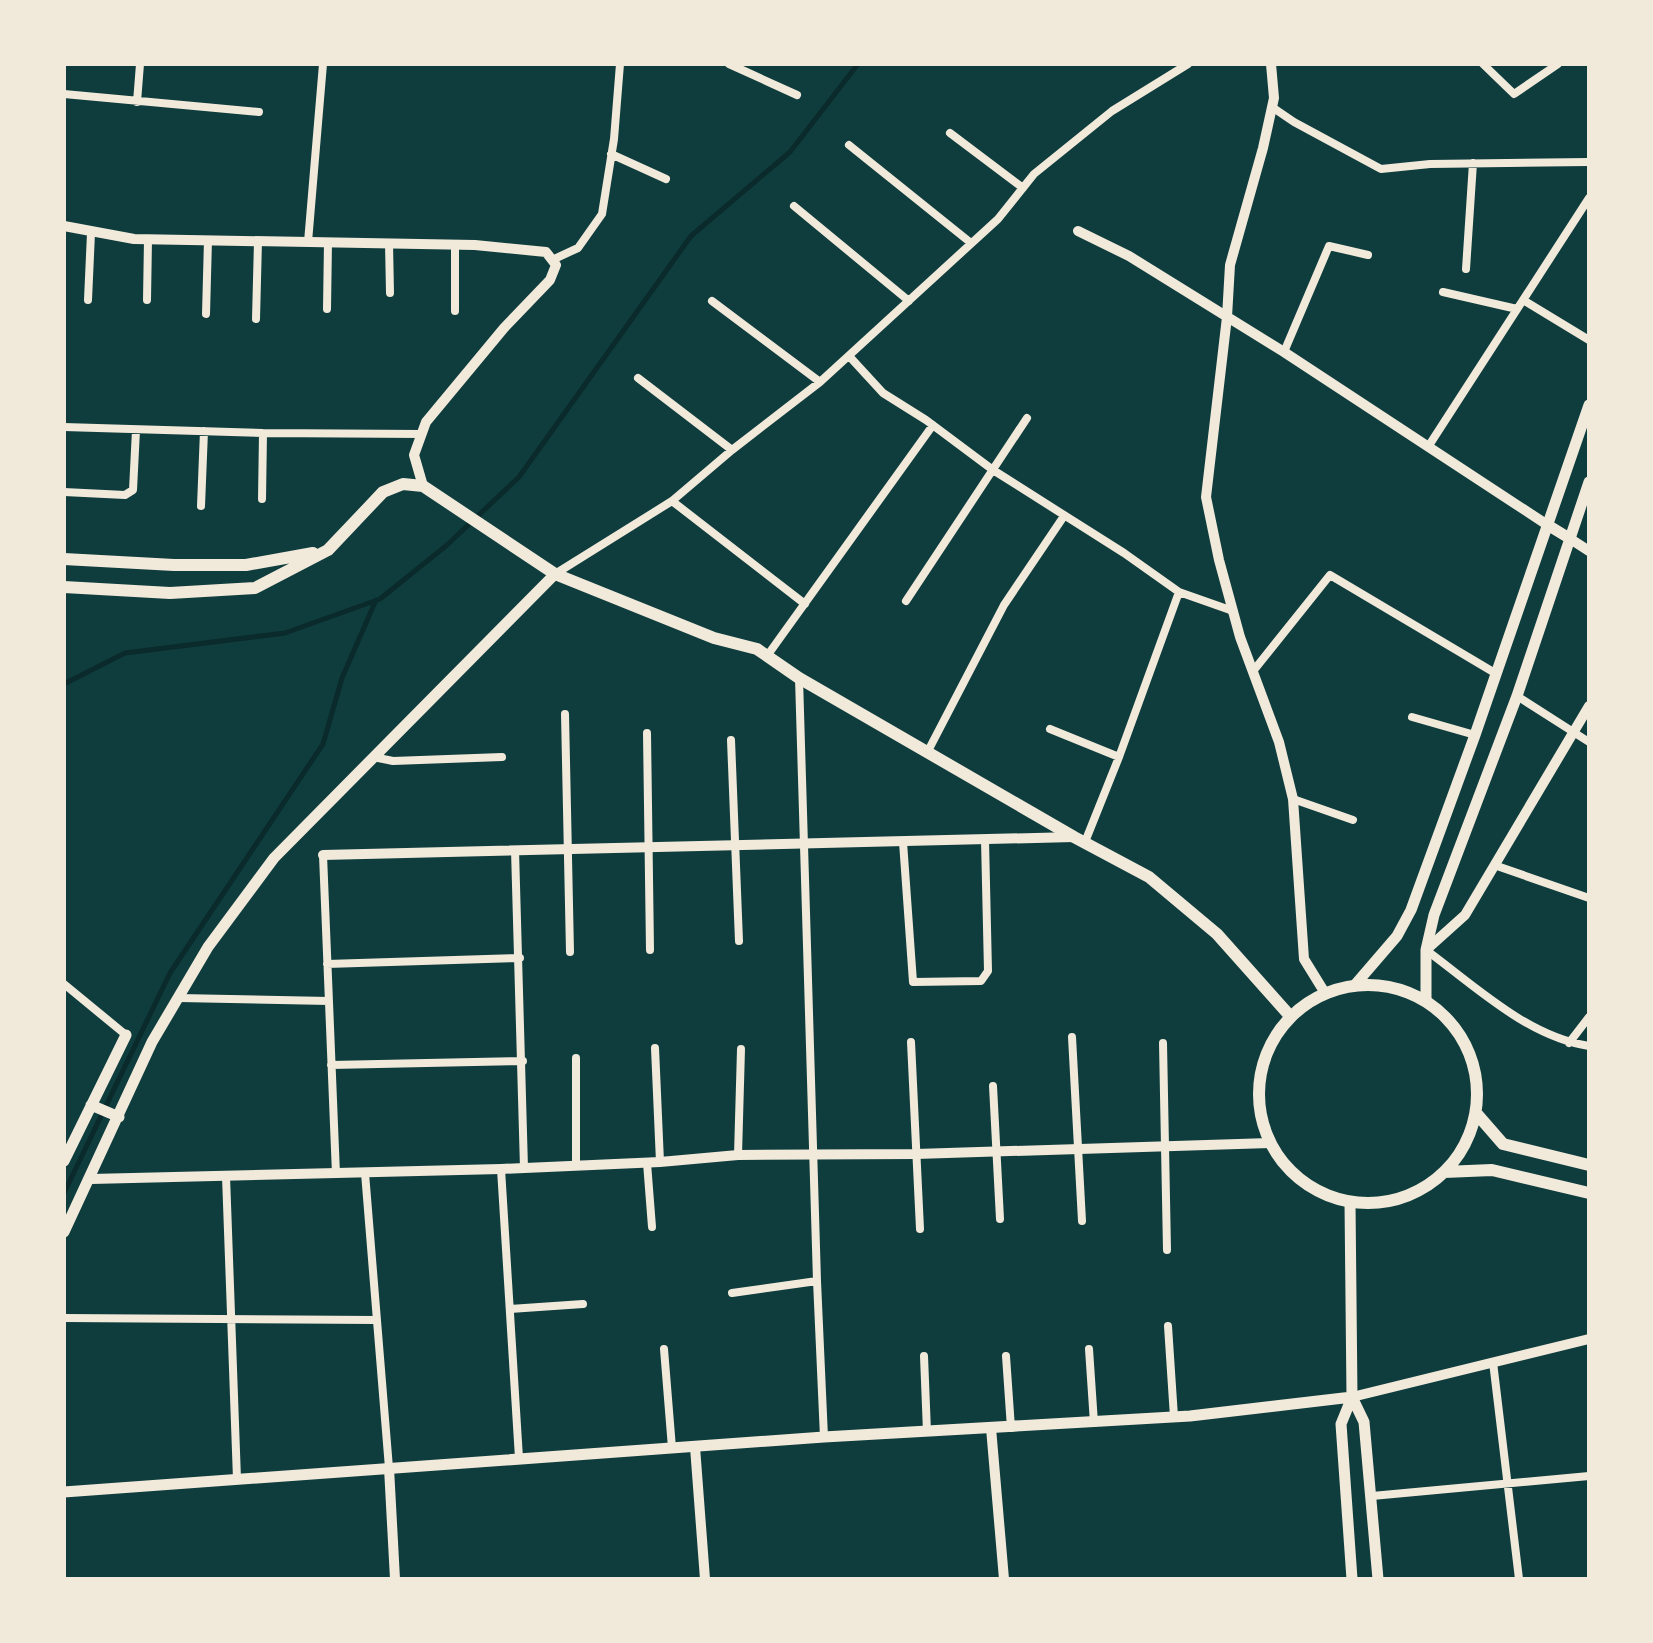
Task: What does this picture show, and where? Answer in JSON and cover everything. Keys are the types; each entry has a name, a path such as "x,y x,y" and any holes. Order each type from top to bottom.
{"main road":[{"path":"1354,986 1397,936 1411,910 1589,405"},
{"path":"1426,1001 1426,950 1434,915 1517,696 1589,482"},
{"path":"64,587 170,593 255,588 328,550 383,492 403,484 423,486 555,574 714,638 757,649 799,678 1149,877 1206,925 1290,1016"},
{"path":"1546,524 1569,538"},
{"path":"64,559 246,565 328,550"},
{"path":"64,1232 152,1042 208,947 274,858 555,574"},
{"path":"1354,986 1390,987 1426,1001 1451,1022 1468,1049 1477,1080 1476,1113 1465,1145 1444,1172 1416,1192 1384,1202 1350,1202 1317,1191 1290,1171 1270,1143 1259,1111 1259,1076 1270,1044 1290,1016 1325,993 1354,986"},
{"path":"64,1161 126,1035"},
{"path":"91,1105 119,1117"},
{"path":"1476,1113 1503,1144 1589,1165"},
{"path":"1444,1172 1492,1170 1589,1193"},
{"path":"1350,1202 1352,1397 1341,1424 1352,1579"},
{"path":"64,1492 824,1437 1094,1423 1352,1397"},
{"path":"1352,1397 1364,1422 1378,1579"}],"street":[{"path":"137,102 140,64"},
{"path":"308,242 323,64"},
{"path":"552,260 578,248 602,214 620,64"},
{"path":"729,64 797,95"},
{"path":"555,574 672,501 820,382 998,219 1034,174 1112,111 1188,64"},
{"path":"1271,64 1274,98 1230,265 1206,497 1240,637 1279,742 1293,799 1304,959 1325,993"},
{"path":"1483,64 1514,94 1558,64"},
{"path":"64,94 259,112"},
{"path":"1272,107 1381,169 1430,164 1589,162"},
{"path":"950,133 1023,188"},
{"path":"849,145 971,243"},
{"path":"611,154 666,179"},
{"path":"1466,269 1473,163"},
{"path":"1428,447 1589,198"},
{"path":"794,206 909,301"},
{"path":"64,226 91,233 148,239 455,245 529,248 546,252 556,265 550,280 504,328 426,422 414,455 423,486"},
{"path":"1078,231 1129,256 1284,352 1546,524"},
{"path":"88,300 91,233"},
{"path":"147,300 148,239"},
{"path":"206,314 208,240"},
{"path":"256,319 258,241"},
{"path":"327,309 328,242"},
{"path":"389,243 390,293"},
{"path":"455,245 455,311"},
{"path":"1284,352 1329,246 1368,255"},
{"path":"1443,292 1517,309"},
{"path":"1523,300 1589,340"},
{"path":"712,301 820,382"},
{"path":"849,356 883,393 933,425 993,470 1124,553 1179,592 1233,611"},
{"path":"638,378 732,450"},
{"path":"906,601 1027,418"},
{"path":"767,656 933,425"},
{"path":"64,427 422,434"},
{"path":"64,492 125,495 133,490 136,430"},
{"path":"201,506 204,431"},
{"path":"262,499 263,433"},
{"path":"672,501 805,604"},
{"path":"928,751 1004,605 1064,516"},
{"path":"1569,538 1589,551"},
{"path":"1254,670 1330,575 1495,673"},
{"path":"336,1174 323,855 1079,839 1119,757 1179,592"},
{"path":"799,678 824,1437"},
{"path":"1517,696 1589,742"},
{"path":"1589,706 1497,866 1465,915 1426,950 1537,1030 1569,1043 1589,1046"},
{"path":"565,714 570,952"},
{"path":"1412,717 1475,735"},
{"path":"1050,729 1119,757"},
{"path":"647,733 650,950"},
{"path":"731,740 739,941"},
{"path":"372,757 393,761 502,757"},
{"path":"1293,799 1353,820"},
{"path":"903,842 913,982 981,981 988,971 985,840"},
{"path":"515,850 524,1168"},
{"path":"1497,866 1589,898"},
{"path":"327,964 520,958"},
{"path":"64,984 126,1035"},
{"path":"179,998 329,1001"},
{"path":"1569,1043 1589,1017"},
{"path":"1072,1037 1082,1221"},
{"path":"911,1042 920,1229"},
{"path":"1163,1043 1167,1250"},
{"path":"655,1048 660,1162"},
{"path":"738,1155 741,1049"},
{"path":"576,1058 576,1166"},
{"path":"331,1065 523,1061"},
{"path":"993,1086 1000,1219"},
{"path":"91,1179 501,1169 647,1163 738,1155 916,1154 1270,1143"},
{"path":"647,1163 652,1227"},
{"path":"501,1169 519,1458"},
{"path":"365,1173 395,1579"},
{"path":"226,1176 237,1479"},
{"path":"732,1293 817,1281"},
{"path":"510,1309 583,1304"},
{"path":"64,1318 376,1320"},
{"path":"1168,1326 1174,1417"},
{"path":"1352,1397 1589,1339"},
{"path":"664,1349 672,1448"},
{"path":"1089,1349 1094,1423"},
{"path":"924,1356 927,1432"},
{"path":"1006,1356 1011,1428"},
{"path":"1493,1362 1519,1579"},
{"path":"991,1428 1004,1579"},
{"path":"695,1447 705,1579"},
{"path":"1372,1496 1589,1476"}],"waterway":[{"path":"64,684 125,653 285,633 380,599 447,545 519,477 691,236 790,152 858,64"},
{"path":"64,1193 170,973 323,744 342,678 376,600"}]}
